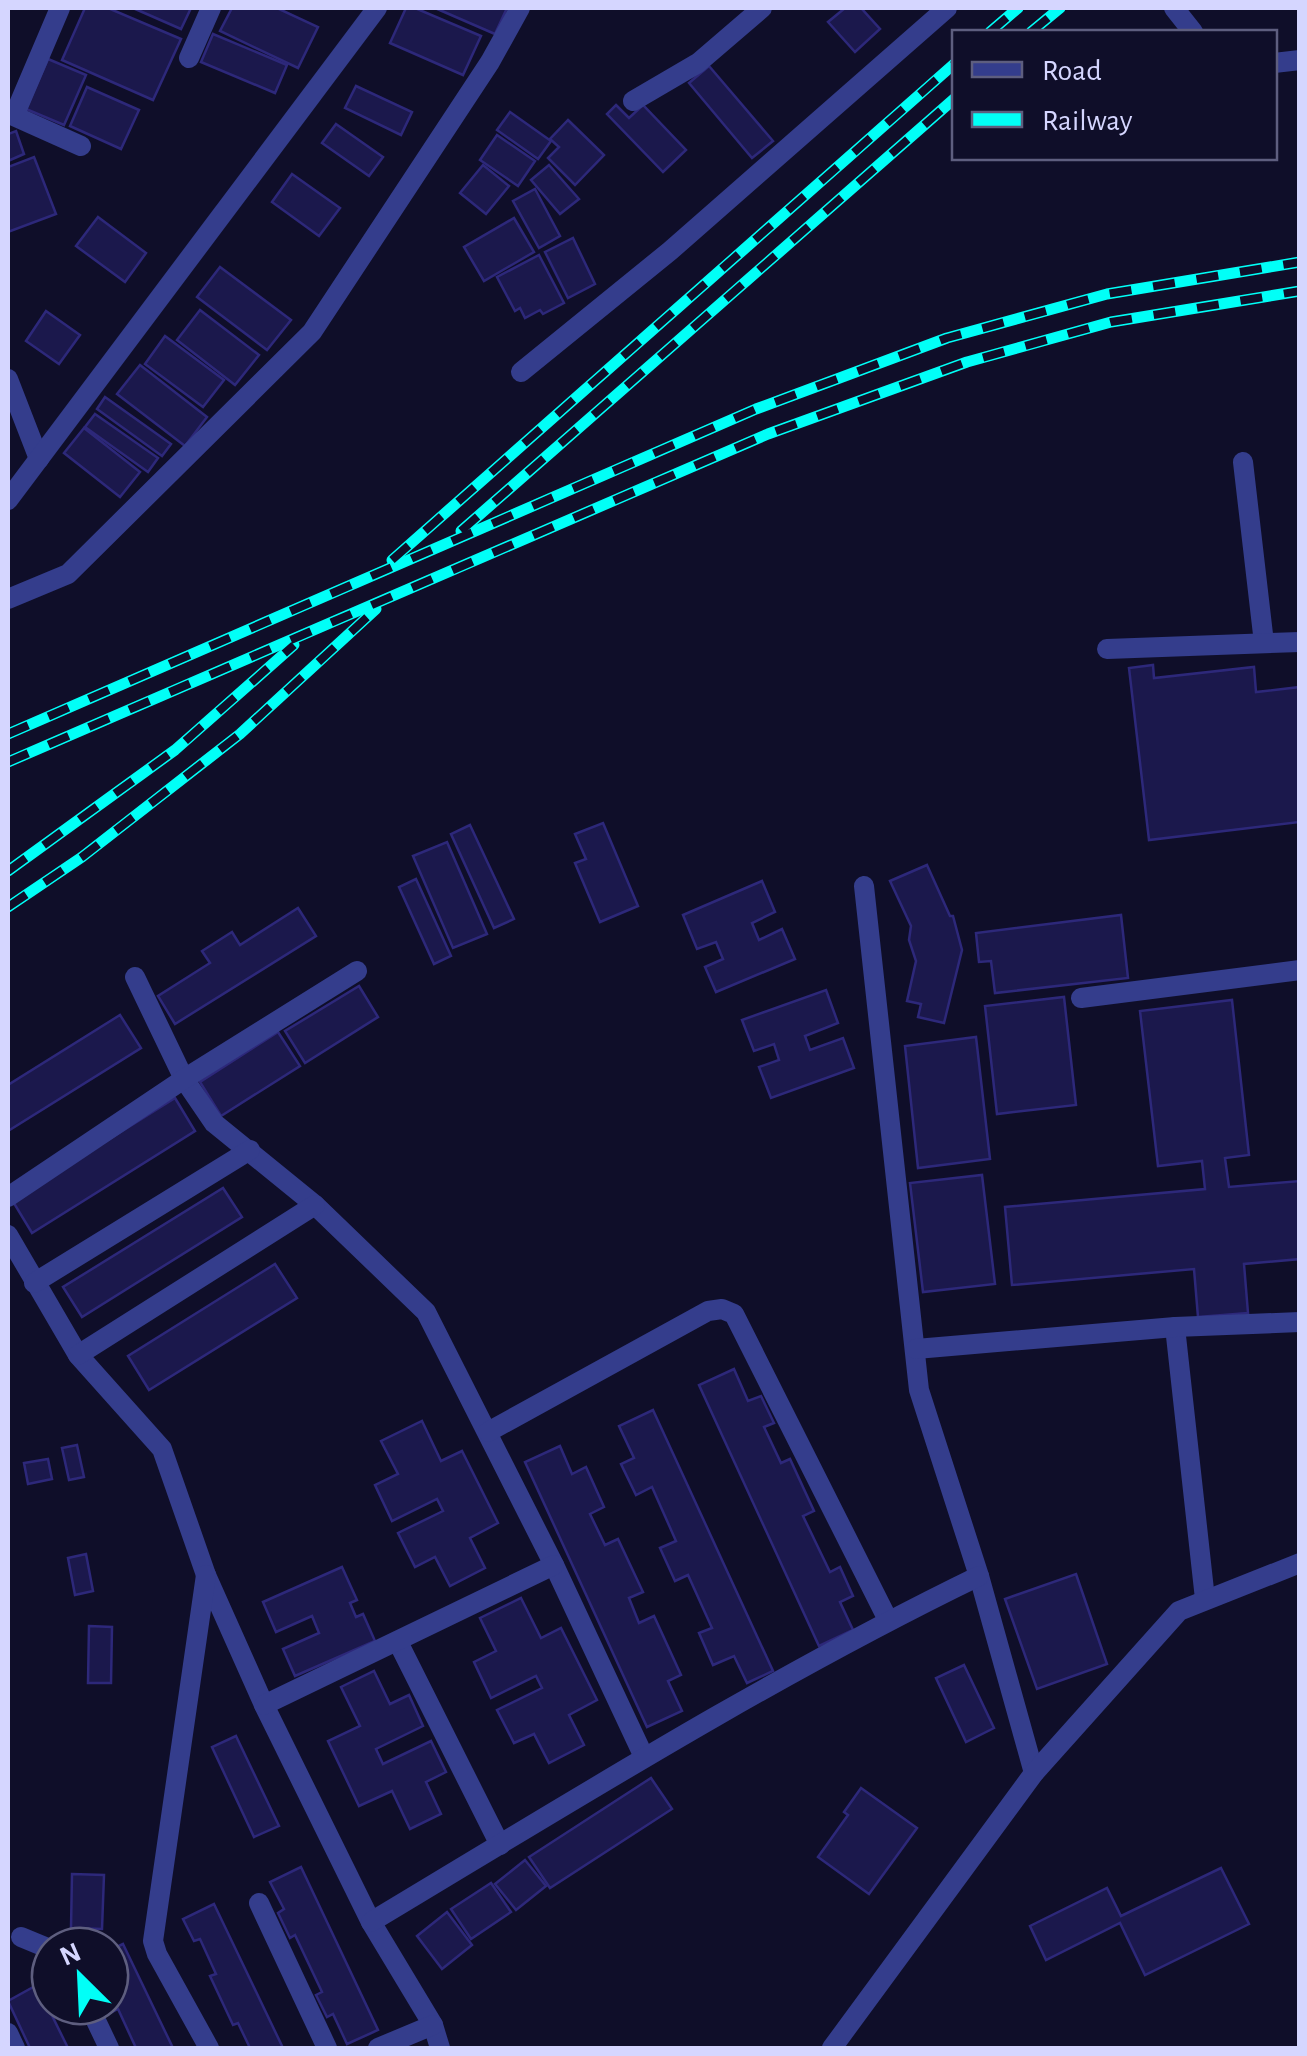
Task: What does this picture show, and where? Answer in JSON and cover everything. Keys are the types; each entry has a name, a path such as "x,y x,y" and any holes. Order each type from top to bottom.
{"street":[{"path":"60,8 14,116 81,146"},
{"path":"189,58 212,8"},
{"path":"8,500 376,8"},
{"path":"8,599 68,574 312,332 490,62 520,8"},
{"path":"633,101 698,63 762,8"},
{"path":"521,372 670,251 947,8"},
{"path":"1174,8 1190,30"},
{"path":"8,380 38,459"},
{"path":"1242,462 1264,644"},
{"path":"1107,649 1300,642"},
{"path":"864,886 919,1390 979,1576 1034,1774"},
{"path":"1081,998 1300,970"},
{"path":"8,1197 184,1079 357,971"},
{"path":"135,977 184,1079 214,1123 314,1205 426,1312 554,1565 644,1757"},
{"path":"34,1283 250,1150"},
{"path":"78,1355 314,1205"},
{"path":"8,1235 78,1355 162,1448 206,1575 264,1705 371,1922 434,2025 440,2048"},
{"path":"488,1432 708,1312 722,1309 734,1314 888,1620"},
{"path":"916,1349 1175,1327 1300,1322"},
{"path":"1175,1327 1204,1599"},
{"path":"832,2048 1034,1774 1179,1611 1300,1563"},
{"path":"264,1705 554,1565"},
{"path":"206,1575 154,1941 156,1954 210,2048"},
{"path":"371,1922 644,1757 888,1620 979,1576"},
{"path":"1250,1582 1300,1580"},
{"path":"398,1642 500,1845"},
{"path":"259,1903 327,2048"},
{"path":"20,1937 30,1941"},
{"path":"378,2048 434,2025"},
{"path":"8,2033 15,2048"}],"building":[{"path":"85,8 108,8 181,39 153,100 62,60"},
{"path":"133,8 191,8 181,29"},
{"path":"232,8 277,8 318,27 298,68 220,31"},
{"path":"406,8 415,8 481,36 463,75 390,43"},
{"path":"435,8 507,8 495,34"},
{"path":"845,8 861,8 880,29 855,52 828,22"},
{"path":"213,34 287,65 275,93 201,62"},
{"path":"48,59 86,75 64,125 26,109"},
{"path":"709,66 773,141 752,158 689,83"},
{"path":"356,86 412,112 401,135 345,108"},
{"path":"87,87 139,110 121,149 70,126"},
{"path":"616,105 629,118 643,105 686,150 663,172 607,114"},
{"path":"510,112 551,141 538,159 497,130"},
{"path":"568,120 604,155 575,185 548,158 559,147 550,139"},
{"path":"336,124 383,157 369,176 322,143"},
{"path":"16,131 24,154 8,161 8,134"},
{"path":"497,135 535,161 518,186 480,160"},
{"path":"34,157 56,214 8,232 8,167"},
{"path":"483,165 509,186 486,214 460,193"},
{"path":"549,165 579,199 560,214 531,180"},
{"path":"292,174 340,208 319,236 272,202"},
{"path":"535,189 560,236 539,248 513,201"},
{"path":"98,217 146,253 125,282 76,246"},
{"path":"514,218 534,252 484,281 464,247"},
{"path":"573,238 595,284 568,298 545,252"},
{"path":"539,255 564,303 525,318 520,308 515,311 497,277"},
{"path":"220,267 291,320 267,350 197,297"},
{"path":"200,310 259,355 235,385 177,340"},
{"path":"46,311 80,335 59,364 26,341"},
{"path":"165,336 224,380 203,407 145,364"},
{"path":"140,365 207,417 185,446 117,394"},
{"path":"105,397 171,444 162,456 97,409"},
{"path":"95,414 158,458 148,472 85,427"},
{"path":"84,428 140,472 120,497 64,453"},
{"path":"1153,665 1154,678 1254,667 1256,692 1300,687 1300,822 1149,840 1129,668"},
{"path":"603,823 638,906 600,922 575,863 586,859 575,834"},
{"path":"470,825 514,919 494,928 451,834"},
{"path":"447,842 487,934 453,948 413,856"},
{"path":"927,865 953,916 962,950 944,1023 918,1017 921,1004 907,1001 916,961 909,940 911,926 890,881"},
{"path":"416,879 451,956 434,964 399,887"},
{"path":"762,881 775,912 752,923 759,940 782,929 795,959 716,992 705,967 723,959 716,942 697,949 683,915"},
{"path":"298,908 316,936 175,1024 158,996 210,963 202,951 232,932 240,945"},
{"path":"1121,915 1128,978 995,993 991,961 979,962 976,933"},
{"path":"359,986 378,1017 305,1063 285,1031"},
{"path":"826,990 838,1023 805,1036 810,1050 843,1038 854,1068 771,1098 759,1067 779,1060 774,1044 754,1051 742,1020"},
{"path":"1064,997 1076,1105 997,1114 985,1006"},
{"path":"1232,1000 1249,1155 1225,1158 1229,1187 1300,1181 1300,1259 1244,1264 1248,1313 1198,1317 1194,1269 1012,1285 1005,1207 1205,1189 1202,1161 1158,1166 1140,1011"},
{"path":"120,1015 141,1048 8,1131 8,1085"},
{"path":"278,1032 300,1066 221,1116 200,1082"},
{"path":"976,1037 990,1159 918,1168 905,1046"},
{"path":"175,1098 195,1131 32,1233 12,1200"},
{"path":"982,1175 995,1284 923,1292 910,1183"},
{"path":"223,1188 242,1217 82,1317 63,1287"},
{"path":"275,1264 297,1298 149,1390 128,1356"},
{"path":"734,1369 748,1401 761,1396 774,1423 764,1427 781,1463 790,1459 814,1511 803,1516 830,1572 840,1567 853,1596 840,1602 853,1630 819,1646 699,1385"},
{"path":"653,1410 773,1671 747,1683 734,1656 713,1665 699,1633 712,1628 688,1575 675,1581 660,1548 676,1541 652,1487 636,1495 621,1464 634,1458 619,1426"},
{"path":"422,1421 441,1461 462,1451 498,1523 470,1538 485,1568 450,1586 435,1557 415,1567 398,1533 443,1511 437,1499 392,1521 375,1485 398,1474 381,1441"},
{"path":"77,1445 84,1477 69,1480 62,1448"},
{"path":"560,1446 572,1474 586,1467 604,1507 590,1514 605,1545 618,1539 643,1592 629,1598 639,1623 654,1616 681,1675 668,1681 682,1711 647,1727 525,1462"},
{"path":"48,1459 52,1479 28,1484 24,1463"},
{"path":"86,1554 93,1591 75,1595 68,1558"},
{"path":"342,1567 357,1600 350,1603 356,1617 363,1614 375,1641 295,1676 283,1649 319,1633 312,1616 276,1632 263,1602"},
{"path":"1076,1574 1107,1664 1037,1689 1005,1599"},
{"path":"521,1598 541,1638 561,1628 597,1700 569,1715 584,1745 549,1763 534,1734 514,1743 497,1710 542,1688 536,1676 491,1698 474,1662 496,1651 480,1618"},
{"path":"89,1626 112,1627 111,1683 88,1683"},
{"path":"964,1665 994,1728 966,1742 936,1678"},
{"path":"374,1671 390,1704 409,1695 423,1726 376,1749 383,1764 431,1741 446,1772 426,1782 441,1814 410,1829 392,1791 359,1806 328,1741 360,1726 341,1687"},
{"path":"236,1736 279,1826 254,1837 212,1747"},
{"path":"651,1778 672,1809 550,1888 529,1857"},
{"path":"861,1788 917,1828 869,1894 818,1857 848,1815 844,1812"},
{"path":"525,1860 546,1886 516,1910 495,1884"},
{"path":"301,1867 378,2030 347,2044 333,2014 327,2017 316,1995 322,1992 295,1935 290,1938 278,1913 284,1909 270,1882"},
{"path":"1221,1868 1249,1924 1145,1975 1120,1923 1046,1960 1030,1926 1107,1888 1121,1916"},
{"path":"72,1874 104,1875 102,1926 71,1926"},
{"path":"491,1883 511,1912 471,1939 451,1909"},
{"path":"214,1904 283,2048 250,2048 238,2023 233,2025 210,1976 216,1974 200,1939 194,1941 183,1919"},
{"path":"447,1912 472,1945 442,1969 417,1936"},
{"path":"130,1959 173,2048 136,2048 126,2026 130,2026"},
{"path":"30,1989 30,2026 57,2026 68,2048 30,2048 8,2001"}],"railway":[{"path":"992,30 1018,8"},
{"path":"1033,30 1060,8"},
{"path":"392,560 952,66"},
{"path":"461,531 952,101"},
{"path":"8,734 756,409 947,338 1107,294 1300,262"},
{"path":"8,762 768,434 967,362 1111,322 1300,291"},
{"path":"8,907 82,857 240,734 376,609"},
{"path":"8,871 175,750 294,645"}]}
